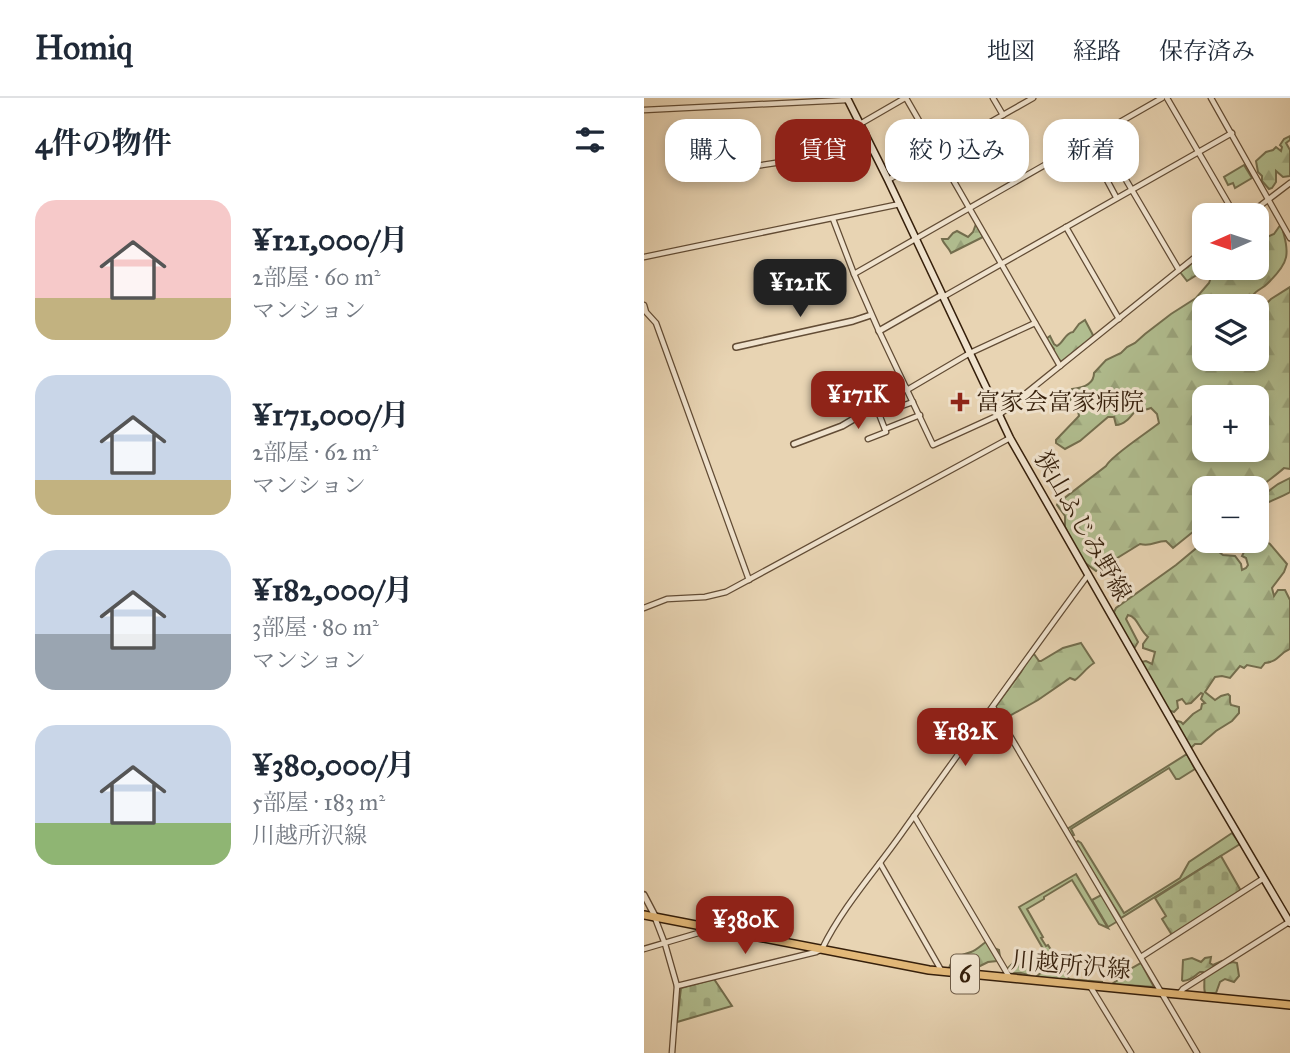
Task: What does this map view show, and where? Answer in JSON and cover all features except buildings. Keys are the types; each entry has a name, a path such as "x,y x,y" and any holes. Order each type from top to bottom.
{"main road":[{"name":"狭山ふじみ野線","path":"848,99 858,119"},
{"name":"狭山ふじみ野線","path":"871,146 885,174"},
{"name":"狭山ふじみ野線","path":"889,182 1010,438 1290,922"},
{"name":"川越所沢線","path":"644,915 918,968 1290,1005"}],"street":[{"path":"869,119 905,98 917,119"},
{"path":"993,98 1003,115"},
{"path":"996,119 1033,98"},
{"path":"1125,119 1162,98"},
{"path":"1167,98 1228,203"},
{"path":"1211,98 1290,238"},
{"path":"644,110 848,99"},
{"path":"879,331 1232,132"},
{"path":"854,274 1043,165"},
{"path":"954,182 1060,366"},
{"path":"1108,182 1116,197"},
{"path":"1128,182 1179,271"},
{"path":"1263,203 1290,183"},
{"path":"644,257 900,204"},
{"path":"833,219 879,331 933,445 999,415 1192,260"},
{"path":"1066,227 1119,319"},
{"path":"644,306 656,323 749,580"},
{"path":"736,347 872,315"},
{"path":"794,444 842,426 970,354 1035,323"},
{"path":"879,414 913,402"},
{"path":"868,439 886,432 875,407"},
{"path":"885,429 920,415"},
{"path":"644,608 667,599 726,592 1010,438"},
{"path":"677,986 816,952 822,948 844,912 1088,575"},
{"path":"993,707 1197,1053"},
{"path":"914,816 1010,979"},
{"path":"880,863 941,971"},
{"path":"1141,957 1264,878"},
{"path":"644,895 655,916 677,986 671,1053"},
{"path":"1178,995 1183,989 1290,922"},
{"path":"644,949 705,931 707,927"},
{"path":"1089,986 1131,1053"}],"green space":[{"path":"1290,136 1286,143 1290,150 1290,176 1283,177 1276,171 1276,182 1269,189 1262,181 1256,161 1276,147 1281,151 1280,145"},
{"path":"1244,165 1252,178 1235,188 1233,183 1228,185 1224,177"},
{"path":"976,224 983,237 951,253 942,239 948,239 957,231 968,237"},
{"path":"1281,224 1287,251 1284,264 1265,285 1254,294 1199,294 1210,280 1269,280 1269,236 1274,234"},
{"path":"1192,262 1192,278 1187,281 1180,272"},
{"path":"1290,287 1290,469 1284,468 1269,480 1269,476 1192,476 1192,533 1173,548 1166,541 1140,544 1096,571 1084,562 1065,527 1065,516 1057,505 1122,450 1159,423 1157,414 1151,408 1136,410 1128,420 1119,425 1116,425 1114,417 1108,417 1080,441 1065,449 1056,443 1056,440 1079,416 1077,406 1071,402 1072,389 1090,383 1094,373 1106,360 1121,353 1192,301 1192,371 1269,371 1269,301"},
{"path":"1085,320 1094,337 1062,362 1046,339 1050,336 1057,346"},
{"path":"1290,478 1290,492 1269,502 1269,491"},
{"path":"1269,543 1287,564 1272,588 1274,596 1278,590 1285,590 1290,600 1290,649 1261,668 1240,666 1230,678 1215,677 1205,692 1215,700 1228,694 1231,705 1239,707 1239,713 1201,744 1189,747 1173,720 1183,724 1201,709 1205,703 1201,699 1203,694 1191,703 1186,704 1182,699 1177,701 1178,708 1174,712 1168,710 1141,662 1152,664 1155,652 1143,648 1148,637 1134,618 1128,615 1126,619 1138,642 1132,647 1114,612 1192,552 1235,556 1242,570 1248,565 1246,558 1242,556 1244,553 1269,553"},
{"path":"1081,643 1094,663 1075,680 1070,678 1004,719 995,707 1030,656 1034,654 1041,661 1063,648"},
{"path":"1187,754 1195,769 1176,779 1169,768 1071,829 1074,835 1071,836 1067,829"},
{"path":"1232,833 1240,844 1121,918 1075,843 1081,843 1124,913 1180,878 1189,862"},
{"path":"1221,856 1241,891 1172,935 1162,919 1166,916 1155,898"},
{"path":"1076,874 1108,928 1099,924 1072,880 1027,909 1043,937 1041,938 1053,953 1049,959 1019,907"},
{"path":"1103,894 1118,921 1108,927 1092,900"},
{"path":"986,942 991,942 994,948 999,950 1000,957 997,961 988,962 972,970 969,968 959,971 949,968 955,959"},
{"path":"1036,952 1043,960 1036,969 1028,975 1009,973 1007,969 1014,959"},
{"path":"1211,957 1210,963 1213,965 1222,961 1226,964 1237,963 1239,976 1234,982 1225,979 1220,982 1216,993 1205,993 1203,972 1189,980 1182,980 1183,960 1192,958 1201,962"},
{"path":"1057,959 1069,979 1102,983 1036,977"},
{"path":"1141,963 1154,987 1112,984 1128,973 1127,971"},
{"path":"714,979 732,1006 677,1022 681,988"}],"place":[{"name":"富家会富家病院","path":"960,402"}]}
